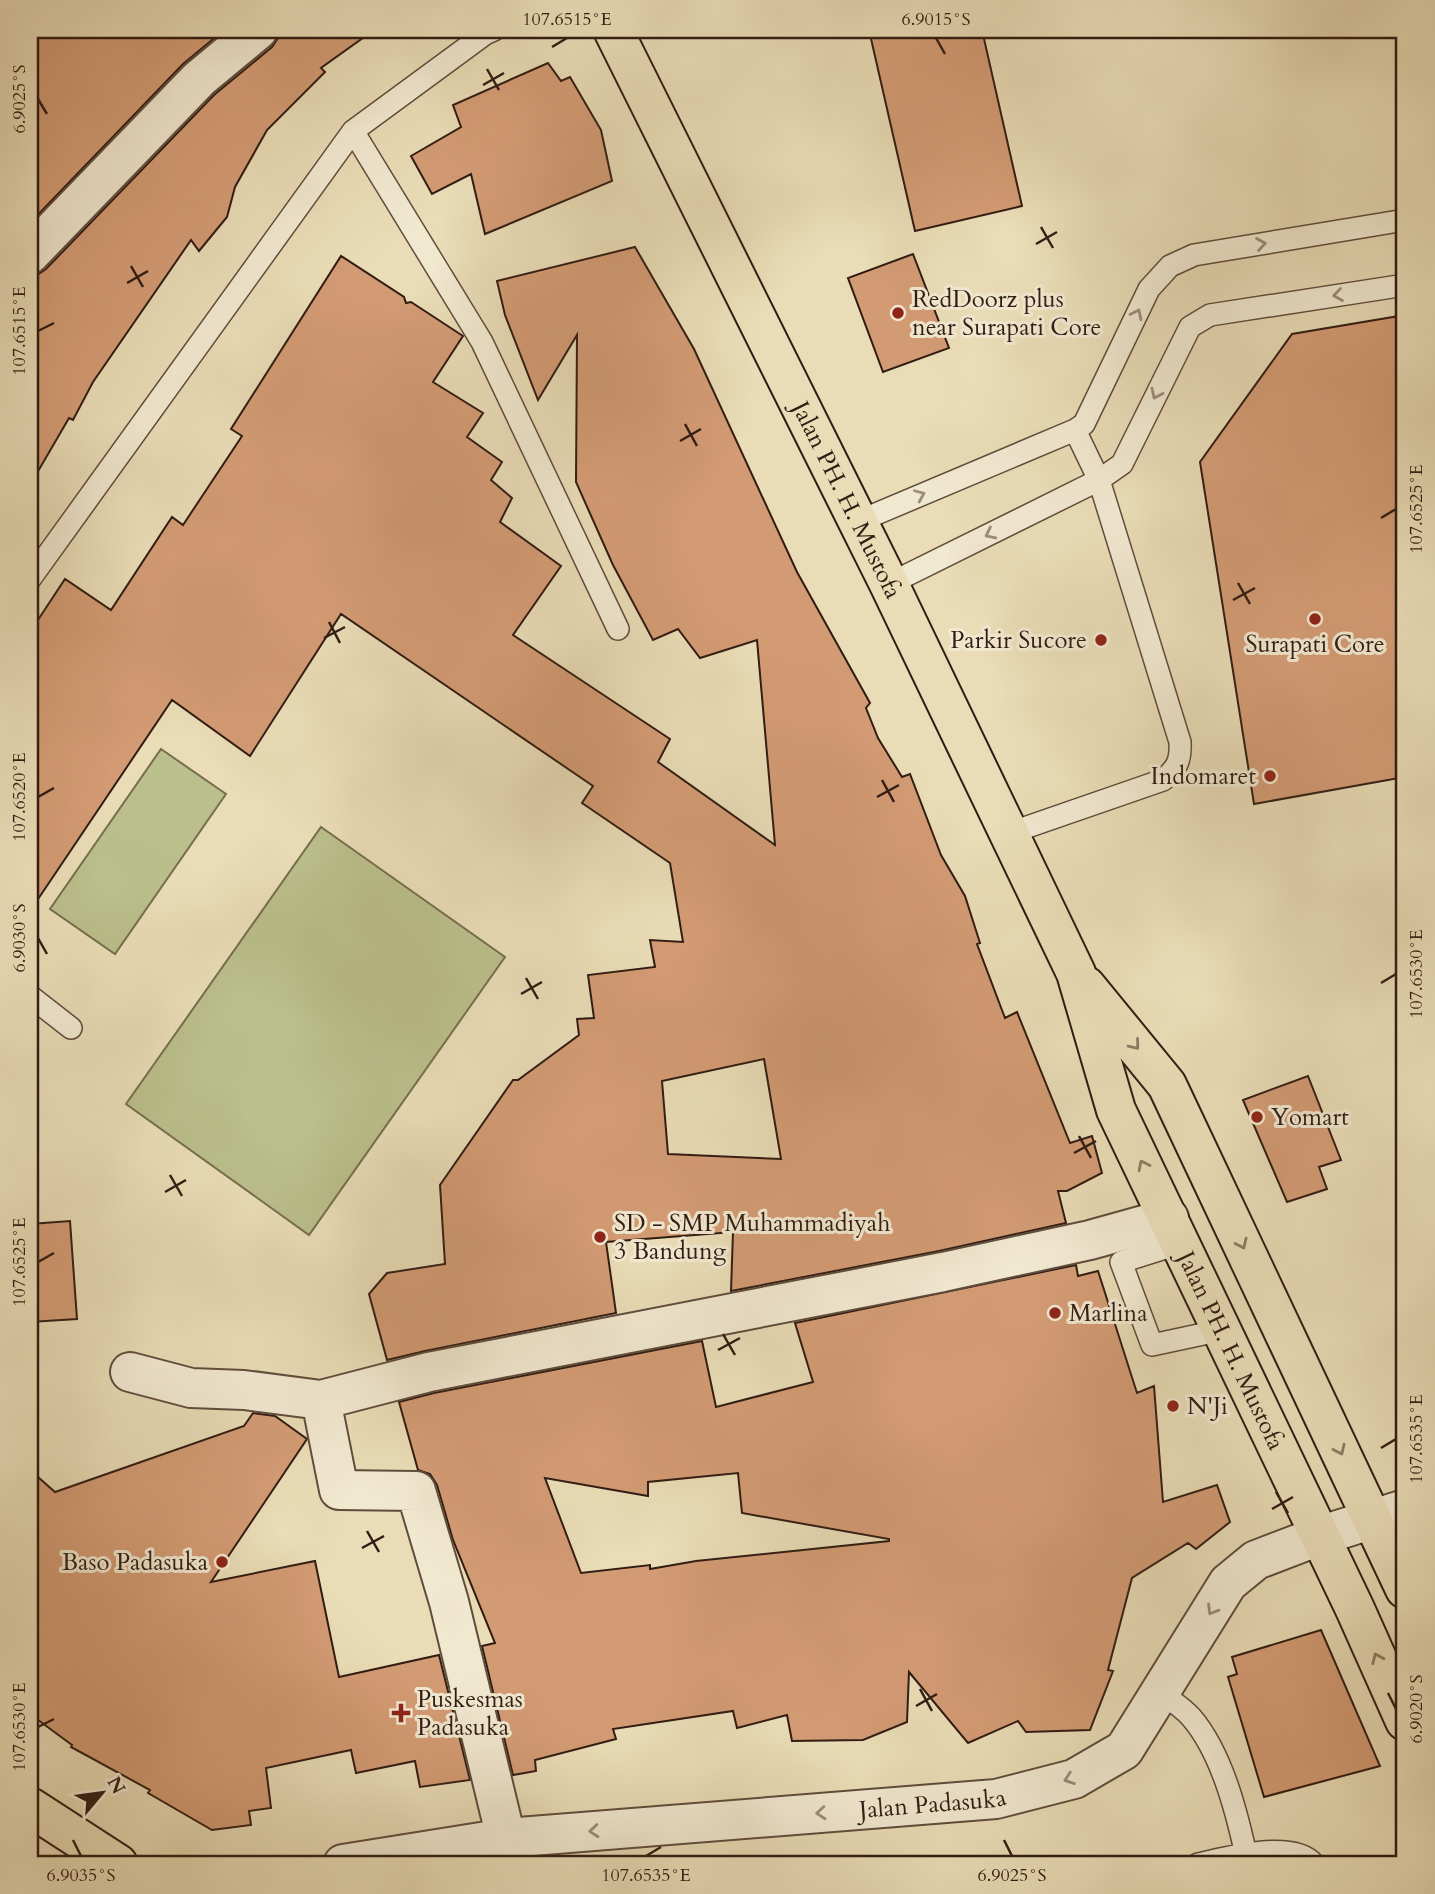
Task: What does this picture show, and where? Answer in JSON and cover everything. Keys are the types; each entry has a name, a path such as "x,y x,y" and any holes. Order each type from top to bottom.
{"main road":[{"name":"Jalan PH. H. Mustofa","path":"613,30 889,584 1076,974 1116,1110 1320,1536 1405,1721"},
{"name":"Jalan PH. H. Mustofa","path":"1076,974 1167,1085 1389,1515 1405,1589"},
{"path":"30,1807 118,1864"}],"street":[{"path":"35,233 199,79 258,30"},
{"path":"130,1372 191,1388 244,1390 321,1400 429,1372 943,1272 1090,1240 1175,1230"},
{"path":"321,1400 339,1490 416,1491 449,1602 506,1838"},
{"name":"Jalan Padasuka","path":"343,1864 506,1838 996,1799 1074,1779 1124,1750 1228,1583 1256,1560 1320,1536 1389,1515"}],"lane":[{"path":"30,579 353,131 494,30"},
{"path":"353,131 482,342 618,629"},
{"path":"857,522 1084,425 1149,289 1170,266 1194,255 1405,220"},
{"path":"889,584 1099,480 1122,464 1190,327 1210,314 1405,285"},
{"path":"1007,834 1163,780 1176,769 1181,757 1180,742 1099,480 1075,430"},
{"path":"30,996 71,1028"},
{"path":"1175,1230 1121,1262 1152,1345 1222,1330"},
{"path":"1161,1693 1191,1717 1214,1754 1225,1778 1247,1859"},
{"path":"1198,1864 1300,1853 1314,1864"}],"green space":[{"path":"161,749 226,794 115,954 50,909"},
{"path":"321,827 505,957 309,1235 126,1104"}],"building":[{"path":"30,30 224,30 183,64 30,223"},
{"path":"279,30 374,30 321,68 325,72 267,130 235,187 227,217 199,251 191,240 93,382 73,420 69,418 30,485 30,275 37,275 46,269 214,95 272,47 278,38"},
{"path":"869,30 982,30 1022,206 915,231"},
{"path":"548,63 561,81 570,77 601,130 612,181 485,234 471,174 432,194 411,156 461,127 453,105"},
{"path":"635,247 694,349 797,572 870,703 866,708 878,738 902,777 910,774 941,855 965,896 980,943 977,944 1005,1018 1017,1012 1070,1143 1092,1136 1102,1173 1067,1191 1058,1191 1066,1223 939,1251 731,1291 733,1232 606,1242 616,1313 387,1360 369,1294 387,1273 445,1264 440,1185 513,1080 518,1080 579,1035 577,1019 594,1018 588,975 655,967 650,940 683,942 670,863 582,803 593,786 341,614 250,756 172,700 30,911 30,632 65,579 111,610 172,517 183,525 242,436 231,429 341,256 404,297 406,303 411,302 463,336 433,382 483,413 467,437 502,462 491,480 512,498 500,522 561,566 513,635 670,739 658,762 775,845 757,640 700,658 678,629 653,640 613,565 576,482 577,335 538,400 505,315 497,281","holes":["764,1059 781,1159 668,1154 662,1081"]},
{"name":"RedDoorz plus near Surapati Core","path":"913,254 949,348 883,372 848,278"},
{"name":"Surapati Core","path":"1405,315 1405,777 1254,804 1200,462 1292,334"},
{"path":"1308,1076 1341,1160 1319,1167 1327,1189 1287,1202 1243,1100"},
{"path":"70,1221 77,1319 30,1322 30,1224"},
{"path":"1076,1265 1078,1276 1098,1271 1137,1393 1154,1386 1163,1502 1217,1485 1230,1522 1196,1549 1188,1543 1132,1578 1108,1670 1113,1671 1090,1730 1026,1732 1018,1721 968,1743 909,1672 907,1722 863,1740 792,1741 787,1715 737,1728 733,1711 613,1729 616,1739 535,1760 536,1771 513,1775 482,1646 495,1643 453,1540 437,1485 430,1474 418,1470 399,1402 702,1341 716,1407 813,1382 795,1323","holes":["738,1473 742,1513 889,1541 696,1561 650,1569 650,1565 581,1573 545,1478 648,1496 648,1482"]},
{"path":"253,1413 275,1416 307,1439 211,1582 315,1561 339,1677 439,1655 470,1780 420,1787 415,1761 356,1773 351,1750 266,1768 271,1808 249,1811 251,1825 212,1830 148,1793 150,1790 71,1747 72,1745 30,1714 30,1470 55,1492 244,1426"},
{"path":"1321,1630 1380,1766 1264,1797 1228,1677 1237,1674 1232,1657"}],"place":[{"name":"RedDoorz plus near Surapati Core","path":"898,313"},
{"name":"Surapati Core","path":"1315,619"},
{"name":"Parkir Sucore","path":"1101,640"},
{"name":"Indomaret","path":"1270,776"},
{"name":"Yomart","path":"1257,1117"},
{"name":"SD - SMP Muhammadiyah 3 Bandung","path":"600,1237"},
{"name":"Marlina","path":"1055,1313"},
{"name":"N'Ji","path":"1173,1406"},
{"name":"Baso Padasuka","path":"222,1562"},
{"name":"Puskesmas Padasuka","path":"401,1713"}]}
